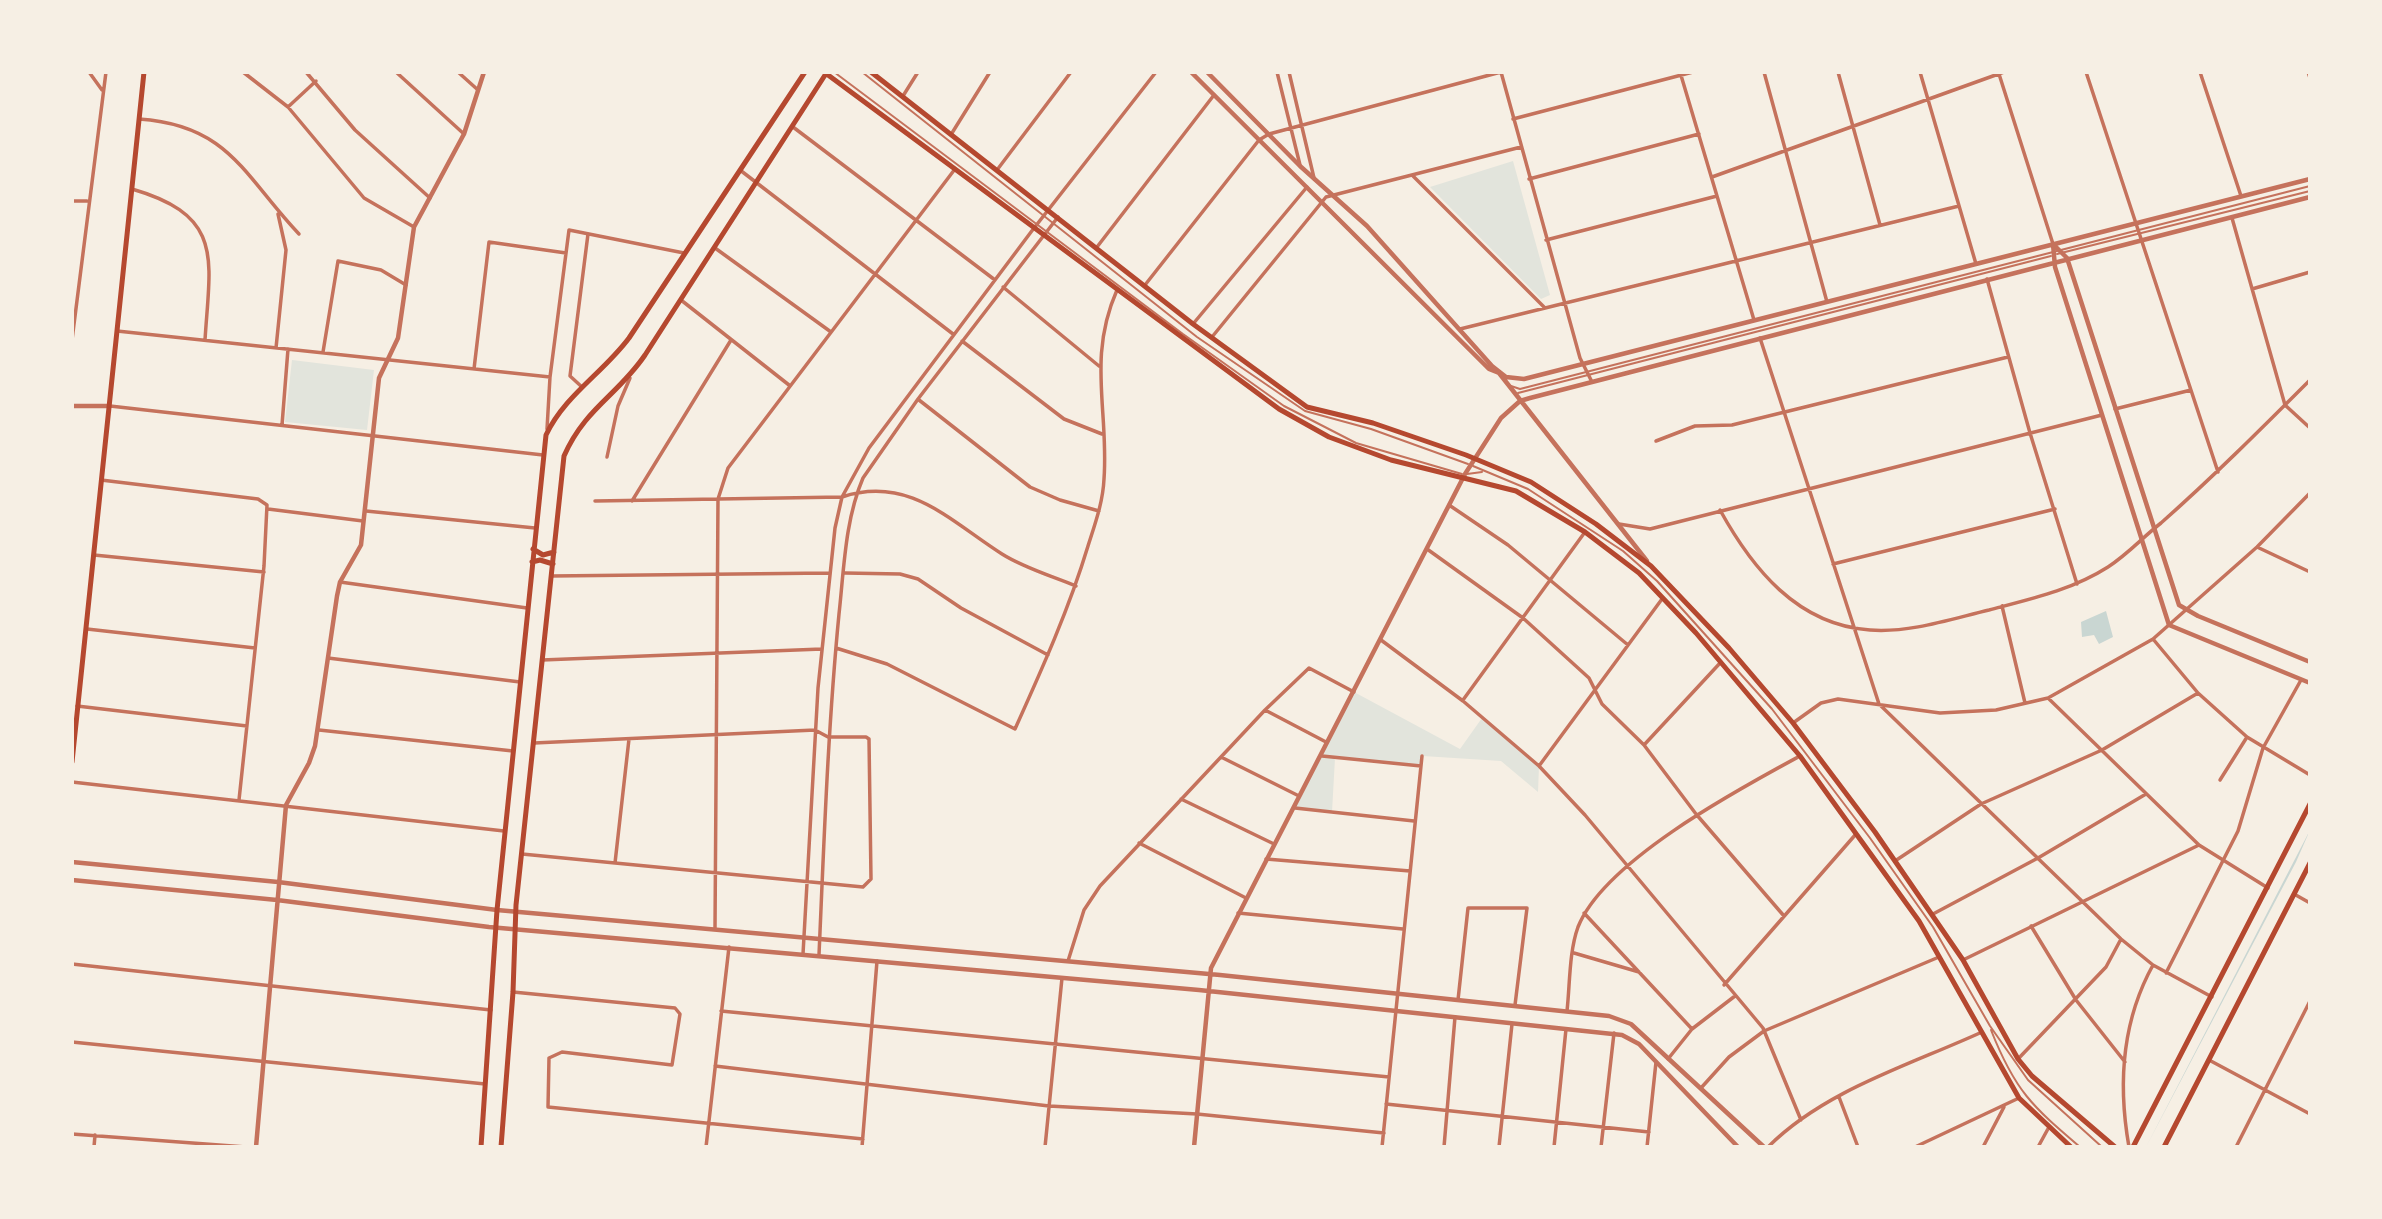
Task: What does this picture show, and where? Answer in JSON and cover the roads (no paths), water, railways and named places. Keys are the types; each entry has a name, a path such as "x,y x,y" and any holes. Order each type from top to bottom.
{"main road":[{"path":"72,762 144,72"},
{"path":"481,1147 495,928 546,435 559,411 615,356 805,72"},
{"path":"501,1147 513,992 516,911 564,456 588,414 630,378 826,72 1036,225 1117,290 1279,410 1319,432 1391,460 1516,491 1585,532 1639,573 1721,662 1800,756 1941,956 2019,1098 2071,1147"},
{"path":"871,72 952,133 1046,212 1058,217 1193,324 1307,407 1373,423 1474,458 1552,495 1651,566 1729,648 1793,723 1933,914 1963,960 2018,1059 2032,1076 2115,1147"},
{"path":"533,549 543,555 554,552"},
{"path":"532,562 540,560 552,564"},
{"path":"2131,1147 2269,888 2310,804"},
{"path":"2164,1147 2310,863"}],"street":[{"path":"89,72 102,90"},
{"path":"72,340 87,201 106,72"},
{"path":"243,72 288,107 364,198 414,227"},
{"path":"306,72 355,130 430,198"},
{"path":"396,72 464,134"},
{"path":"458,72 478,90"},
{"path":"256,1147 286,805 309,763 319,730 340,582 357,556 365,521 379,378 398,338 414,227 464,134 484,72"},
{"path":"903,96 918,72"},
{"path":"952,133 990,72"},
{"path":"997,170 1071,72"},
{"path":"803,954 815,730 830,573 842,497 869,448 953,334 1156,72"},
{"path":"1191,72 1489,369 1513,379 1524,379 1976,264 2056,250 2139,231 2231,216 2310,197"},
{"path":"1207,72 1300,166 1367,226 1460,329 1499,373 1651,566"},
{"path":"1277,72 1300,166"},
{"path":"1289,72 1314,179"},
{"path":"1145,285 1259,140 1269,134 1302,123 1501,72 1564,303 1583,363 1592,382"},
{"path":"1513,119 1680,73 1693,72"},
{"path":"1764,72 1827,302"},
{"path":"1838,72 1881,226"},
{"path":"1920,72 1976,264"},
{"path":"1712,177 2001,72 2056,250 2053,262 2169,625 2310,683"},
{"path":"2086,72 2219,472"},
{"path":"2200,72 2241,196"},
{"path":"1680,73 1754,320"},
{"path":"288,107 316,81"},
{"path":"1097,247 1214,95"},
{"path":"139,119 184,125 216,142 259,184 278,212 299,234"},
{"path":"793,127 995,280"},
{"path":"1529,179 1700,134"},
{"path":"1212,337 1321,201 1331,195 1521,147"},
{"path":"715,929 718,499 728,468 956,168"},
{"path":"740,170 953,334"},
{"path":"1412,176 1545,308"},
{"path":"1194,1147 1209,974 1474,458 1501,418 1520,401 2053,262 2241,196 2310,179"},
{"path":"1193,324 1307,187"},
{"path":"132,189 161,198 189,215 205,240 208,254 205,340"},
{"path":"1546,240 1717,196"},
{"path":"72,201 87,201"},
{"path":"1460,329 1959,206"},
{"path":"276,348 286,250 278,212"},
{"path":"2231,216 2285,405 2310,428"},
{"path":"819,955 836,648 857,492 863,478 918,399 1058,217"},
{"path":"546,435 550,377 569,230 685,254"},
{"path":"582,387 573,382 570,376 588,234"},
{"path":"474,369 489,243 566,253"},
{"path":"715,248 831,332"},
{"path":"2056,250 2067,258 2179,605 2310,662"},
{"path":"323,353 338,261 381,270 406,285"},
{"path":"2252,289 2310,272"},
{"path":"1987,279 2030,433 2077,584"},
{"path":"1003,287 1099,366"},
{"path":"836,648 887,664 1015,729 1076,586 1099,511 1104,479 1099,366 1103,335 1117,290"},
{"path":"681,300 789,385"},
{"path":"117,331 550,377"},
{"path":"1760,338 1879,704 2121,939 2153,965 2212,997"},
{"path":"632,501 732,340"},
{"path":"962,341 1064,419 1103,434"},
{"path":"282,425 288,349"},
{"path":"1656,441 1695,426 1732,425 2008,357"},
{"path":"607,457 618,406 630,378"},
{"path":"1720,510 1750,561 1782,594 1818,615 1854,628 1908,628 2049,595 2108,567 2219,472 2310,380"},
{"path":"2115,409 2191,390"},
{"path":"918,399 1030,487 1060,500 1099,511"},
{"path":"72,406 108,406 542,455"},
{"path":"1619,524 1650,529 2102,415"},
{"path":"101,480 258,499 268,507 365,521"},
{"path":"594,501 842,497 857,492 894,492 913,496 1003,555 1076,586"},
{"path":"1793,723 1821,703 1832,700 1940,713 1996,710 2048,698 2153,639 2258,547 2310,493"},
{"path":"1450,505 1483,526 1628,645"},
{"path":"239,800 264,572 268,507"},
{"path":"1833,564 2054,509"},
{"path":"366,512 535,528"},
{"path":"1463,701 1585,532"},
{"path":"2258,547 2310,572"},
{"path":"1427,549 1523,618 1589,678 1602,704 1644,745 1696,814 1784,916"},
{"path":"92,554 264,572"},
{"path":"551,576 830,573"},
{"path":"844,573 900,573 918,579 961,608 1048,655"},
{"path":"340,582 527,608"},
{"path":"1539,766 1663,597"},
{"path":"2002,606 2026,703"},
{"path":"85,629 255,648"},
{"path":"2153,639 2198,692 2247,737 2310,775"},
{"path":"1381,640 1463,701 1539,766 1627,866 1764,1031 1801,1120"},
{"path":"542,660 822,649"},
{"path":"328,658 520,682"},
{"path":"1644,745 1721,662"},
{"path":"1068,962 1075,934 1091,899 1181,799 1265,710 1309,668 1354,692"},
{"path":"2166,972 2238,831 2263,748 2301,680"},
{"path":"1895,861 1982,804 2102,750 2198,692"},
{"path":"2048,698 2199,845 2221,861 2269,888"},
{"path":"77,706 247,726"},
{"path":"1265,710 1328,743"},
{"path":"319,730 513,751"},
{"path":"522,854 863,887 871,879 869,739 830,737 815,730 534,743"},
{"path":"2220,780 2247,737"},
{"path":"615,863 629,739"},
{"path":"1322,756 1422,766"},
{"path":"1382,1147 1422,756"},
{"path":"1567,1011 1577,929 1584,914 1627,866 1696,814 1800,756"},
{"path":"1221,757 1301,797"},
{"path":"72,782 505,831"},
{"path":"1933,914 2038,858 2146,794"},
{"path":"1181,799 1274,844"},
{"path":"1295,808 1415,821"},
{"path":"1724,985 1856,834"},
{"path":"1139,844 1246,898"},
{"path":"1963,960 2199,845"},
{"path":"1266,859 1410,871"},
{"path":"72,862 278,882 497,910 1209,974 1623,1019 1753,1140 1766,1147 1801,1120 1839,1097 1982,1032"},
{"path":"72,880 276,900 495,928 1206,991 1614,1033 1633,1040 1738,1147"},
{"path":"2294,894 2310,903"},
{"path":"1458,1000 1467,910 1470,907 1527,908 1515,1006"},
{"path":"1238,913 1404,929"},
{"path":"1584,914 1692,1029"},
{"path":"2031,926 2076,1000 2125,1062"},
{"path":"2018,1059 2106,967 2121,939"},
{"path":"706,1147 729,947"},
{"path":"1574,953 1642,973"},
{"path":"1700,1090 1729,1057 1764,1031 1941,956"},
{"path":"862,1147 877,961"},
{"path":"72,964 491,1010"},
{"path":"2131,1147 2121,1097 2125,1062 2135,1000 2153,965"},
{"path":"1045,1147 1062,978"},
{"path":"513,992 675,1008 680,1014 674,1062 668,1066 562,1052 549,1058 548,1107 863,1139"},
{"path":"1667,1059 1692,1029 1735,996"},
{"path":"2236,1147 2310,1001"},
{"path":"721,1011 1389,1077"},
{"path":"1444,1147 1455,1017"},
{"path":"1499,1147 1512,1023"},
{"path":"1554,1147 1566,1028"},
{"path":"1601,1147 1614,1033"},
{"path":"72,1042 485,1084"},
{"path":"2209,1060 2310,1114"},
{"path":"1647,1147 1656,1062"},
{"path":"715,1066 1049,1106 1196,1114 1384,1133"},
{"path":"1839,1097 1858,1147"},
{"path":"1915,1147 2019,1098"},
{"path":"1386,1104 1649,1132"},
{"path":"1983,1147 2004,1105"},
{"path":"2038,1147 2049,1127"},
{"path":"72,1133 246,1147"},
{"path":"94,1147 95,1135"},
{"path":"1753,1140 1755,1147"}],"lane":[{"path":"834,72 1036,225"},
{"path":"862,72 1046,212 1054,223 1197,337 1305,411 1371,429 1528,489 1623,551 1657,581 1772,709 1933,927 1990,1026 2028,1080 2102,1147"},
{"path":"2139,231 2310,186"},
{"path":"1515,394 2056,250 2310,191"},
{"path":"1046,233 1284,406 1349,440 1464,477 1486,472"},
{"path":"1508,386 1520,389 1588,373"},
{"path":"1990,1026 2002,1059 2026,1098 2080,1147"}]}
